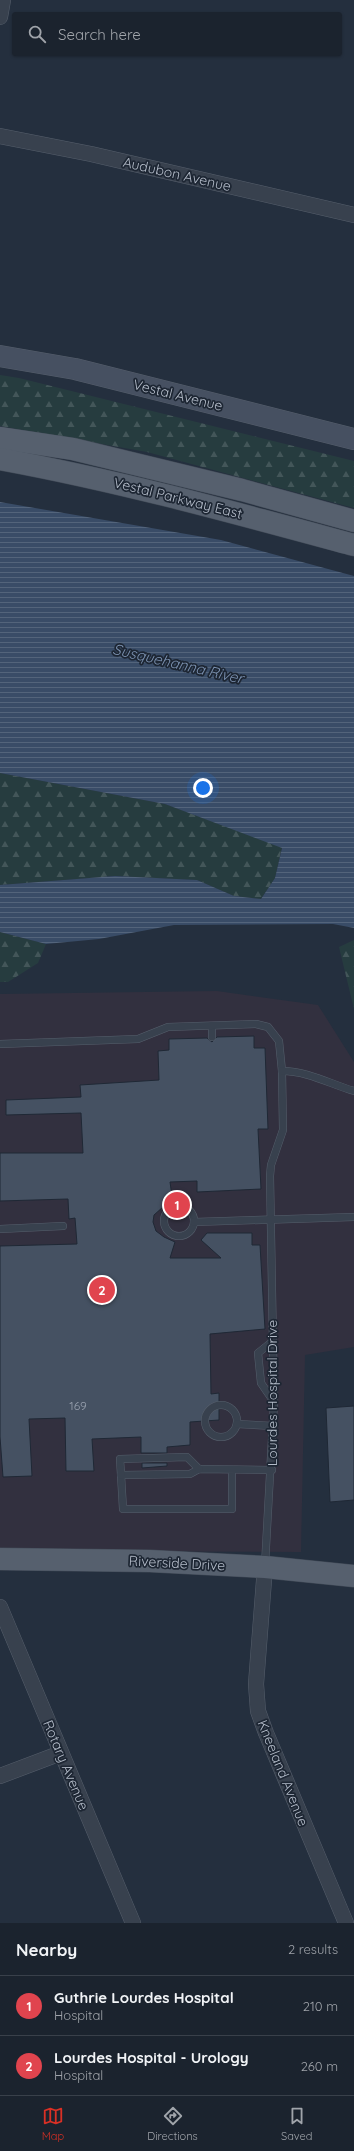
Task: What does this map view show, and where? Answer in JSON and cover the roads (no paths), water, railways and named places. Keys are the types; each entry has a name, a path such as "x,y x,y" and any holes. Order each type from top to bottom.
{"main road":[{"name":"Vestal Parkway East","path":"0,438 74,449 242,490 354,521"},
{"name":"Vestal Parkway East","path":"0,459 75,473 159,492 354,545"},
{"name":"Riverside Drive","path":"0,1559 150,1561 265,1567 354,1576"}],"street":[{"path":"0,17 3,0"},
{"name":"Audubon Avenue","path":"0,136 92,154 354,215"},
{"name":"Vestal Avenue","path":"0,356 74,369 354,439"},
{"name":"Kneeland Avenue","path":"265,1567 256,1684 258,1711 266,1734 346,1923"},
{"name":"Rotary Avenue","path":"0,1607 133,1923"},
{"path":"0,1776 61,1753"}],"lane":[{"name":"Lourdes Hospital Drive","path":"212,1026 256,1024 268,1027 279,1041 282,1070 283,1130 271,1165 269,1219 274,1426 265,1567"},
{"path":"0,1044 138,1039 168,1027 212,1026 212,1037"},
{"path":"282,1070 307,1073 330,1084 354,1091"},
{"path":"179,1206 192,1212 194,1222 190,1231 186,1234 176,1236 167,1231 164,1217 170,1209 179,1206"},
{"path":"194,1222 354,1217"},
{"path":"0,1229 63,1226"},
{"path":"273,1341 258,1353 261,1383 274,1402"},
{"path":"222,1405 232,1409 235,1413 237,1424 232,1433 223,1438 218,1438 206,1430 204,1420 211,1408 222,1405"},
{"path":"237,1424 274,1426"},
{"path":"199,1469 187,1457 120,1459 123,1509 232,1509 232,1470"},
{"path":"121,1475 190,1474 199,1469 272,1470"}],"water":[{"name":"Susquehanna River","path":"0,502 221,540 354,576 354,928 333,924 174,925 99,939 46,944 0,932 0,885 115,876 197,880 234,896 261,899 275,878 282,848 165,804 0,773"}],"place":[{"name":"Guthrie Lourdes Hospital","path":"177,1205"},
{"name":"Lourdes Hospital - Urology","path":"102,1290"}]}
